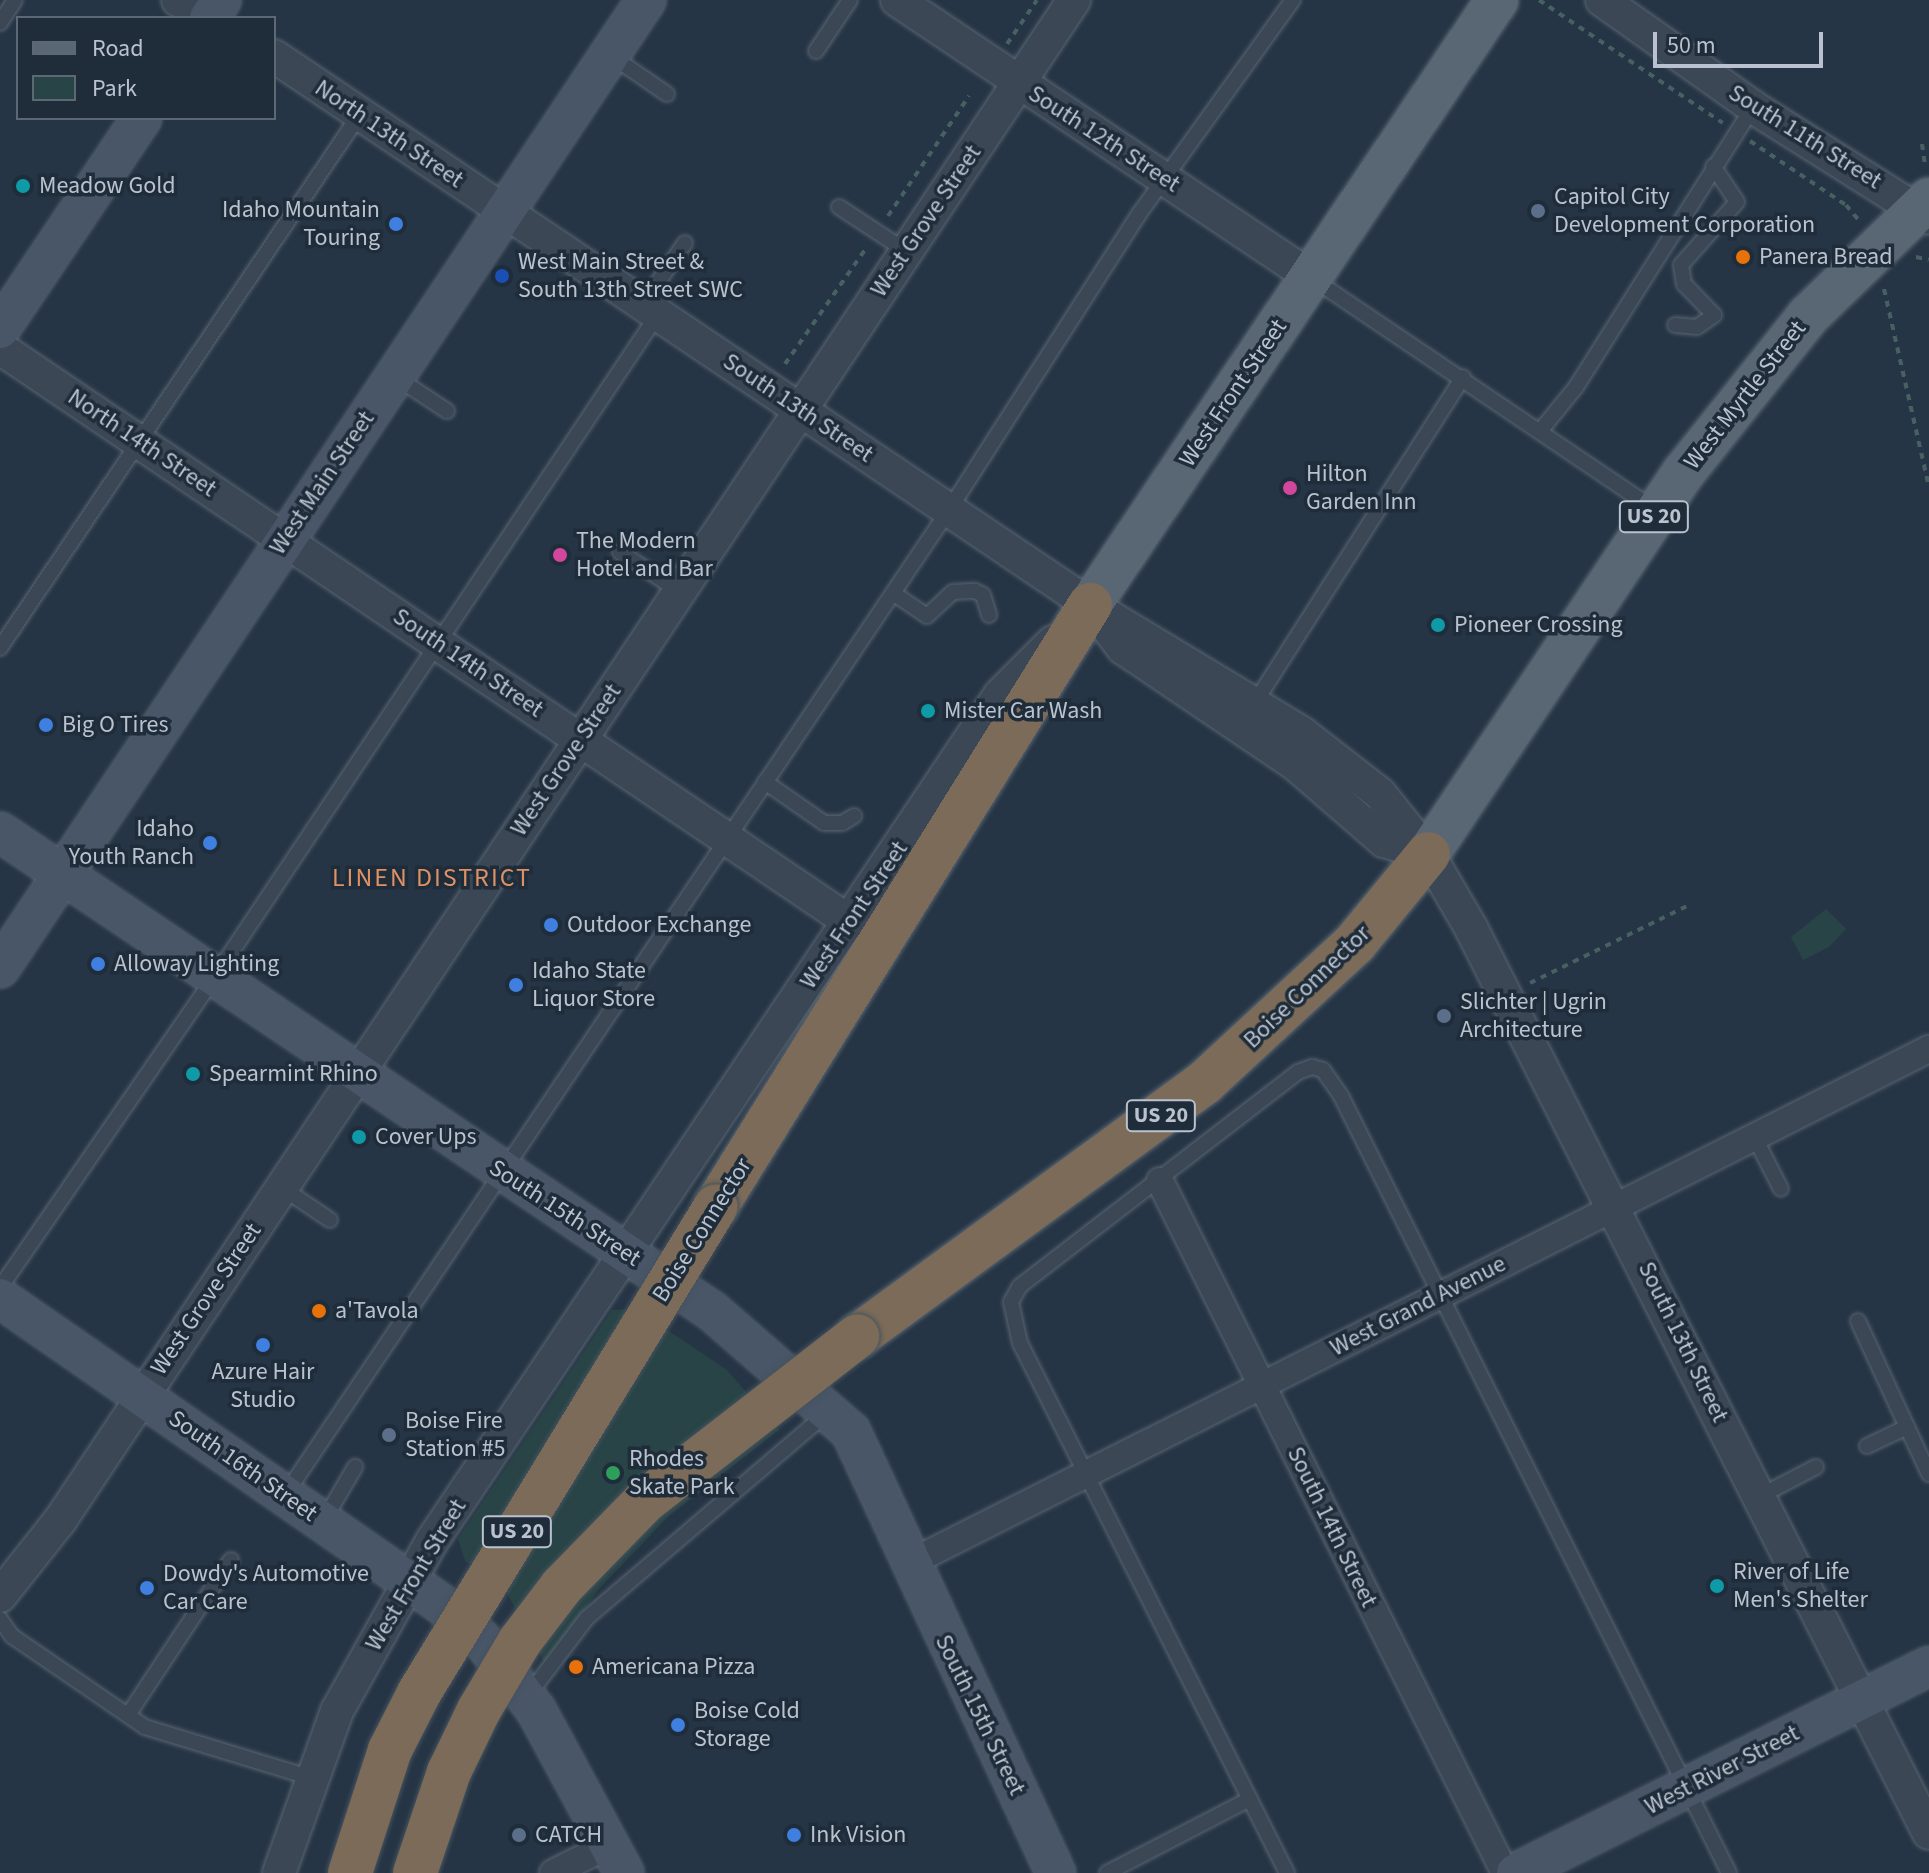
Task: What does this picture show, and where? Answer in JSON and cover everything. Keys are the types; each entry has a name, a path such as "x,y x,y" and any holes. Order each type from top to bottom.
{"highway":[{"name":"Boise Connector","path":"350,1873 390,1750 419,1693 716,1206 1090,605"},
{"name":"Boise Connector","path":"415,1873 449,1772 479,1710 520,1641 562,1586 603,1541 686,1465 1204,1083 1355,943 1428,854"}],"main road":[{"name":"West Main Street","path":"0,968 284,538 646,0"},
{"name":"West Front Street","path":"1090,605 1497,0"},
{"path":"0,329 141,120"},
{"name":"West Myrtle Street","path":"1428,854 1658,511 1808,316 1925,198"},
{"name":"South 15th Street","path":"0,832 356,1075 712,1311 851,1432 908,1564 1056,1873"},
{"name":"South 16th Street","path":"0,1298 409,1582 482,1640 527,1698 616,1859"},
{"name":"West River Street","path":"1516,1873 1929,1666"}],"street":[{"name":"South 12th Street","path":"897,0 1311,277"},
{"name":"West Grove Street","path":"0,1596 43,1544 1074,0"},
{"name":"South 11th Street","path":"1602,0 1753,107 1925,198"},
{"name":"North 13th Street","path":"276,57 504,211"},
{"name":"South 13th Street","path":"504,211 1090,605 1302,733 1380,794 1428,854 1506,994 1616,1206 1929,1833"},
{"name":"North 14th Street","path":"0,348 284,538"},
{"name":"South 14th Street","path":"284,538 850,922"},
{"name":"South 13th Street","path":"1090,605 1123,648 1295,764 1384,841 1428,854"},
{"name":"West Front Street","path":"279,1873 337,1711 409,1582 625,1253 1000,695 1090,605"},
{"name":"West Grand Avenue","path":"908,1564 1929,1049"},
{"name":"South 14th Street","path":"1160,1181 1505,1873"},
{"path":"553,1873 616,1859"}],"lane":[{"path":"0,23 15,0"},
{"path":"816,51 850,0"},
{"path":"284,1495 949,510 1167,180 1293,0"},
{"path":"610,55 667,94"},
{"path":"1541,430 1576,387 1753,107"},
{"path":"0,648 360,114"},
{"path":"1675,325 1697,327 1714,315 1684,284 1681,265 1737,202 1713,166"},
{"path":"839,207 906,251"},
{"path":"0,1288 214,978 437,642 650,309 685,243"},
{"path":"1311,277 1658,511"},
{"path":"394,376 447,411"},
{"path":"1253,705 1463,377"},
{"path":"620,552 679,591"},
{"path":"893,593 927,616 953,592 975,591 983,595 989,615"},
{"path":"765,782 824,823 842,823 854,816"},
{"path":"1287,1873 1020,1343 1011,1302 1020,1286 1298,1072 1323,1070 1341,1096 1437,1297 1729,1873"},
{"path":"1754,1136 1781,1189"},
{"path":"281,1187 330,1220"},
{"path":"1858,1321 1929,1474"},
{"path":"527,1698 587,1618 829,1412"},
{"path":"1867,1446 1907,1427"},
{"path":"323,1522 355,1467"},
{"path":"1760,1496 1816,1467"},
{"path":"128,1715 231,1560"},
{"path":"0,1619 12,1636 159,1734 312,1778"},
{"path":"1107,1873 1250,1799"}],"path":[{"path":"1003,47 1037,0"},
{"path":"1539,0 1714,117"},
{"path":"1755,144 1846,205 1850,216"},
{"path":"1922,144 1925,198"},
{"path":"1917,257 1929,260"},
{"path":"1884,289 1929,487"},
{"path":"1506,994 1687,906"}],"green space":[{"path":"1826,909 1846,929 1829,947 1803,960 1791,937"},
{"name":"Rhodes Skate Park","path":"636,1309 727,1370 779,1430 669,1516 600,1588 544,1662 503,1586 465,1561 458,1539 612,1310"}],"place":[{"name":"Meadow Gold","path":"23,186"},
{"name":"Capitol City Development Corporation","path":"1538,211"},
{"name":"Idaho Mountain Touring","path":"396,224"},
{"name":"Panera Bread","path":"1743,257"},
{"name":"West Main Street & South 13th Street SWC","path":"502,276"},
{"name":"Hilton Garden Inn","path":"1290,488"},
{"name":"The Modern Hotel and Bar","path":"560,555"},
{"name":"Pioneer Crossing","path":"1438,625"},
{"name":"Mister Car Wash","path":"928,711"},
{"name":"Big O Tires","path":"46,725"},
{"name":"Idaho Youth Ranch","path":"210,843"},
{"name":"Outdoor Exchange","path":"551,925"},
{"name":"Alloway Lighting","path":"98,964"},
{"name":"Idaho State Liquor Store","path":"516,985"},
{"name":"Slichter | Ugrin Architecture","path":"1444,1016"},
{"name":"Spearmint Rhino","path":"193,1074"},
{"name":"Cover Ups","path":"359,1137"},
{"name":"a'Tavola","path":"319,1311"},
{"name":"Azure Hair Studio","path":"263,1345"},
{"name":"Boise Fire Station #5","path":"389,1435"},
{"name":"Rhodes Skate Park","path":"613,1473"},
{"name":"River of Life Men's Shelter","path":"1717,1586"},
{"name":"Dowdy's Automotive Car Care","path":"147,1588"},
{"name":"Americana Pizza","path":"576,1667"},
{"name":"Boise Cold Storage","path":"678,1725"},
{"name":"CATCH","path":"519,1835"},
{"name":"Ink Vision","path":"794,1835"}],"district":[{"name":"LINEN DISTRICT","path":"432,878"}]}
